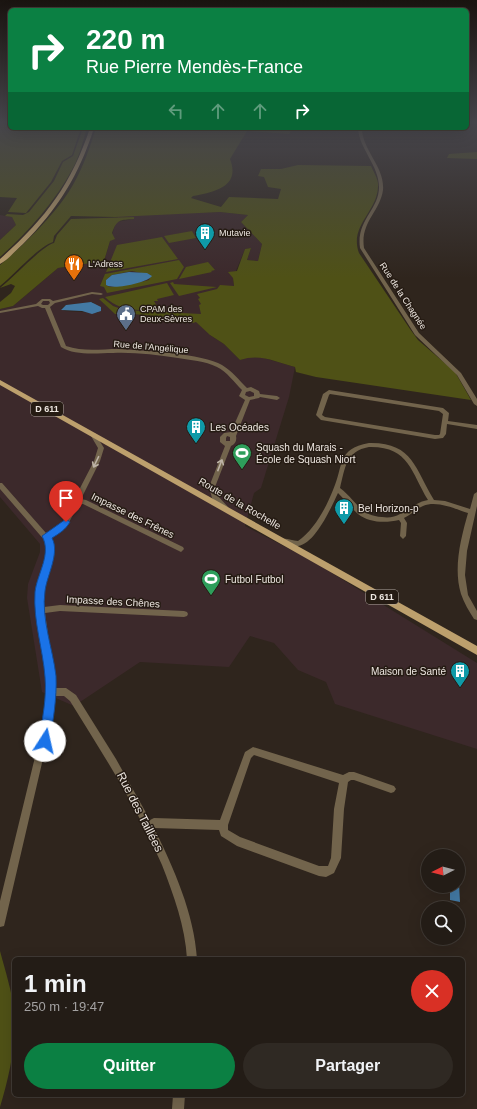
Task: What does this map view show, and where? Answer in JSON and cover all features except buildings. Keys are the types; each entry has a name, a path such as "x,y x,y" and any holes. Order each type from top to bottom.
{"main road":[{"path":"0,261 30,234 61,197 75,175"},
{"name":"Route de la Rochelle","path":"0,382 474,648"}],"street":[{"name":"Rue de la Chagnée","path":"378,175 382,187 377,201 364,226 361,245 417,334 459,374 477,404"},
{"path":"38,305 39,302 44,300 53,302 94,292 101,294 91,298 72,298"},
{"path":"0,312 38,305 47,307 53,302"},
{"name":"Rue de l'Angélique","path":"47,307 64,347 69,349 96,352 128,352 207,362 221,367 245,390"},
{"path":"258,395 253,399 248,399 242,394 245,390 253,390 257,392 258,395 277,398"},
{"path":"333,392 441,409 445,412 446,422 443,435 436,437 325,420 319,414 326,394 333,392"},
{"path":"233,436 228,434 222,437 223,442 229,443 234,441 233,436 248,399"},
{"path":"446,422 477,427"},
{"path":"46,536 63,527 84,488 100,453 100,445 94,436"},
{"path":"226,509 214,496 212,487 229,443"},
{"path":"281,540 293,544 304,540 316,524 337,489 349,455 360,447 381,445 397,450 407,458 432,502"},
{"path":"0,486 49,541 50,551 42,580 40,610 51,692 45,741 0,922"},
{"path":"337,489 346,496 356,509 369,517 383,520 400,517 417,505 432,502 472,512"},
{"path":"477,494 464,550 463,587 466,599 477,617"},
{"name":"Impasse des Frênes","path":"76,501 91,505 180,549"},
{"path":"400,517 404,523 404,536"},
{"name":"Impasse des Chênes","path":"40,610 60,608 184,614"},
{"name":"Rue des Taillées","path":"51,692 66,692 73,698 121,774 149,825 185,910 192,957"},
{"path":"344,780 254,751 248,755 223,825 224,833 237,841 326,872 330,870 336,858 339,809 344,780 349,776 354,776 391,789"},
{"path":"149,825 154,823 223,825"},
{"path":"178,1109 180,1097"}],"shaded area":[{"path":"0,175 55,175 51,182 26,213 8,212 17,198 0,197"},
{"path":"57,175 69,175 41,215 0,257 0,240 16,225 12,217 5,216 7,214 23,215 29,212 54,181"},
{"path":"79,175 232,175 229,182 217,190 193,196 191,198 221,207 229,197 278,199 281,189 268,187 264,177 258,176 259,175 375,175 378,187 373,204 360,227 357,243 359,253 418,340 455,372 471,400 316,377 296,372 295,367 261,358 254,357 240,360 224,344 210,335 196,322 193,323 188,319 122,313 121,315 115,314 99,299 103,298 113,306 124,310 201,314 199,305 201,304 198,299 200,298 197,294 217,289 220,285 234,286 233,278 228,272 237,271 245,249 251,248 247,260 258,261 262,244 241,222 248,215 220,212 115,217 71,216 54,236 53,242 40,249 0,286 0,265 51,216 68,194"},
{"path":"220,212 248,215 241,222 262,244 258,261 247,260 251,248 245,249 233,278 234,286 210,335 224,344 240,360 251,356 261,357 295,367 289,397 261,488 254,493 245,526 311,560 477,663 477,749 335,704 326,682 298,670 274,643 250,636 229,667 140,662 74,706 42,692 27,598 28,584 40,552 40,544 0,497 0,309 13,306 58,268 104,261 116,222 134,219 134,217 118,218 116,215","holes":["93,302 98,313 65,311 61,309 66,305"]},
{"path":"0,215 12,217 16,225 0,240"},
{"path":"134,217 134,219 120,221 117,223 112,233 115,239 110,241 104,261 58,268 13,306 0,309 0,302 11,293 15,286 11,284 0,288 42,250 54,243 57,235 71,219"},
{"path":"192,231 196,238 169,243 164,236"},
{"path":"162,237 178,259 106,272 117,245"},
{"path":"179,260 184,267 177,279 107,293 104,287 100,286 105,274","holes":["132,271 151,275 149,280 145,281 110,287 106,285 106,280 112,275"]},
{"path":"208,262 215,270 211,271 212,272 179,279 186,267"},
{"path":"173,282 174,284 217,287 179,296 170,283"},
{"path":"167,283 174,295 154,301 158,308 137,310 123,308 105,297"},
{"path":"0,951 12,996 12,1060 0,1107"}],"water":[{"path":"129,272 147,273 152,276 149,279 130,285 115,287 106,285 106,280 112,275"},
{"path":"91,302 101,307 101,311 92,314 82,311 61,310 66,305"},
{"path":"450,893 460,893 460,901 450,900"}],"place":[{"name":"Mutavie","path":"205,250"},
{"name":"L'Adress","path":"74,281"},
{"name":"CPAM des Deux-Sèvres","path":"126,331"},
{"name":"Les Océades","path":"196,444"},
{"name":"Squash du Marais - École de Squash Niort","path":"242,470"},
{"name":"Bel Horizon-p","path":"344,525"},
{"name":"Futbol Futbol","path":"211,596"},
{"name":"Maison de Santé","path":"460,688"}],"route":[{"path":"45,741 51,692 40,610 40,592 50,551 49,541 46,536 63,527 66,522"}]}
